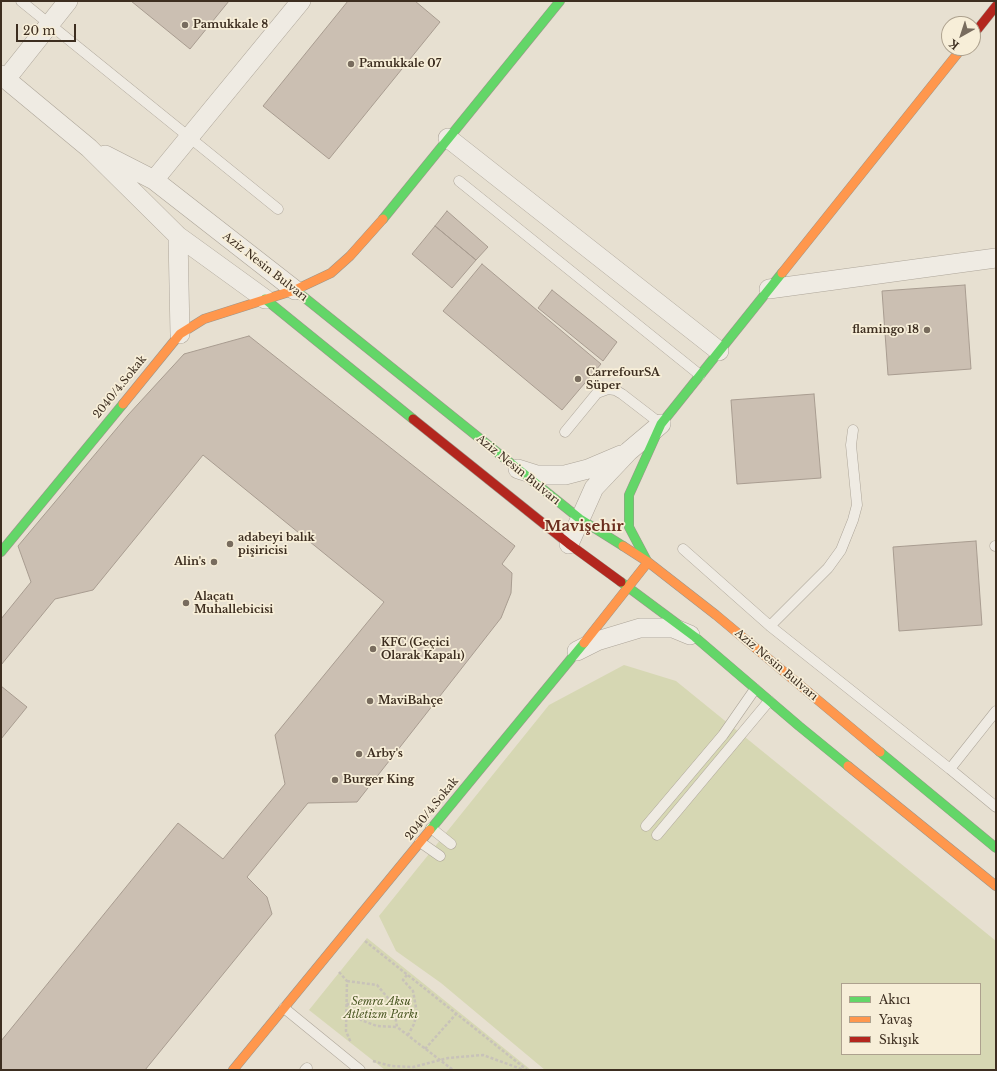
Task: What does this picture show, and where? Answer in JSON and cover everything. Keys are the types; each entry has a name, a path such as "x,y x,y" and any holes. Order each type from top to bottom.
{"street":[{"path":"3,77 68,1"},
{"path":"154,180 301,1"},
{"name":"2040/4.Sokak","path":"1,552 180,334 204,318 295,290 331,273 350,256 367,238 560,1"},
{"path":"981,25 996,6"},
{"path":"569,544 594,488 629,451 661,424 956,56"},
{"name":"Aziz Nesin Bulvarı","path":"3,77 89,148 178,236 265,300"},
{"path":"448,138 719,351"},
{"name":"Aziz Nesin Bulvarı","path":"89,148 154,180 295,290 580,519 648,562 722,620 996,848"},
{"path":"178,236 180,334"},
{"path":"769,289 996,258"},
{"path":"265,300 569,544 695,637 769,701 996,886"},
{"path":"648,562 629,527 629,495 661,424"},
{"path":"516,468 537,475 565,475 588,469 629,451"},
{"name":"2040/4.Sokak","path":"233,1070 648,562"},
{"path":"576,651 597,641 640,628 673,628 695,637"}],"lane":[{"path":"21,1 278,208"},
{"path":"459,181 700,376"},
{"path":"565,432 597,393 608,389 615,390 622,394 661,424"},
{"path":"770,626 828,568 841,550 853,520 857,505 851,445 853,430"},
{"path":"682,549 770,626 996,807"},
{"path":"646,826 723,735 756,689"},
{"path":"657,835 769,701"},
{"path":"950,769 996,711"},
{"path":"431,828 451,844"},
{"path":"420,842 440,856"},
{"path":"284,1008 360,1070"}],"path":[{"path":"349,929 527,1070"},
{"path":"325,957 347,981 377,985 393,1004 397,1027"},
{"path":"407,975 403,980 413,991 417,1013 414,1024 408,1035"},
{"path":"347,981 346,1031 352,1044"},
{"path":"347,1003 361,1020 377,1026 397,1027 453,1070"},
{"path":"425,1049 456,1014"},
{"path":"370,1060 391,1066 413,1067 448,1058 483,1055 524,1070"}],"green space":[{"path":"624,665 676,681 996,941 996,1070 545,1070 441,983 396,951 379,916 549,705"},
{"name":"Semra Aksu Atletizm Parkı","path":"367,938 531,1070 385,1070 309,1010"}],"building":[{"name":"Pamukkale 8","path":"131,1 229,1 190,49"},
{"name":"Pamukkale 07","path":"348,1 415,1 440,22 329,159 263,106"},
{"path":"447,211 488,247 476,260 435,226"},
{"path":"435,226 476,260 452,288 412,254"},
{"path":"482,264 601,364 562,410 443,311"},
{"name":"flamingo 18","path":"965,285 971,369 888,375 882,291"},
{"path":"552,290 617,342 603,361 538,308"},
{"name":"MaviBahçe","path":"249,336 515,546 502,564 512,573 511,593 501,618 357,802 308,803 247,877 267,897 272,914 145,1070 1,1070 1,1041 178,823 223,859 285,784 275,735 384,602 203,455 93,590 55,599 1,665 1,619 31,582 18,546 128,415 184,354"},
{"path":"814,394 821,478 737,484 731,400"},
{"path":"976,541 982,625 899,631 893,547"},
{"path":"1,686 27,707 1,739"}],"traffic: fast":[{"path":"383,219 560,1"},
{"path":"647,561 629,527 629,495 661,424 782,273"},
{"path":"295,290 580,519 623,546"},
{"path":"265,299 413,419"},
{"path":"1,552 123,404"},
{"path":"621,582 695,637 848,766"},
{"path":"430,830 584,643"},
{"path":"880,752 996,848"}],"traffic: slow":[{"path":"782,273 956,56"},
{"path":"123,404 180,334 204,319 295,290 331,273 350,256 383,219"},
{"path":"623,546 648,562 716,615 880,752"},
{"path":"584,643 648,562"},
{"path":"848,766 996,886"},
{"path":"233,1070 430,830"}],"traffic: jam":[{"path":"981,25 996,6"},
{"path":"413,419 569,544 621,582"}],"place":[{"name":"Pamukkale 8","path":"185,25"},
{"name":"Pamukkale 07","path":"351,64"},
{"name":"flamingo 18","path":"927,330"},
{"name":"CarrefourSA Süper","path":"578,379"},
{"name":"adabeyi balık pişiricisi","path":"230,544"},
{"name":"Alin's","path":"214,562"},
{"name":"Alaçatı Muhallebicisi","path":"186,603"},
{"name":"KFC (Geçici Olarak Kapalı)","path":"373,649"},
{"name":"MaviBahçe","path":"370,701"},
{"name":"Arby's","path":"359,754"},
{"name":"Burger King","path":"335,780"}],"district":[{"name":"Mavişehir","path":"584,527"}]}
